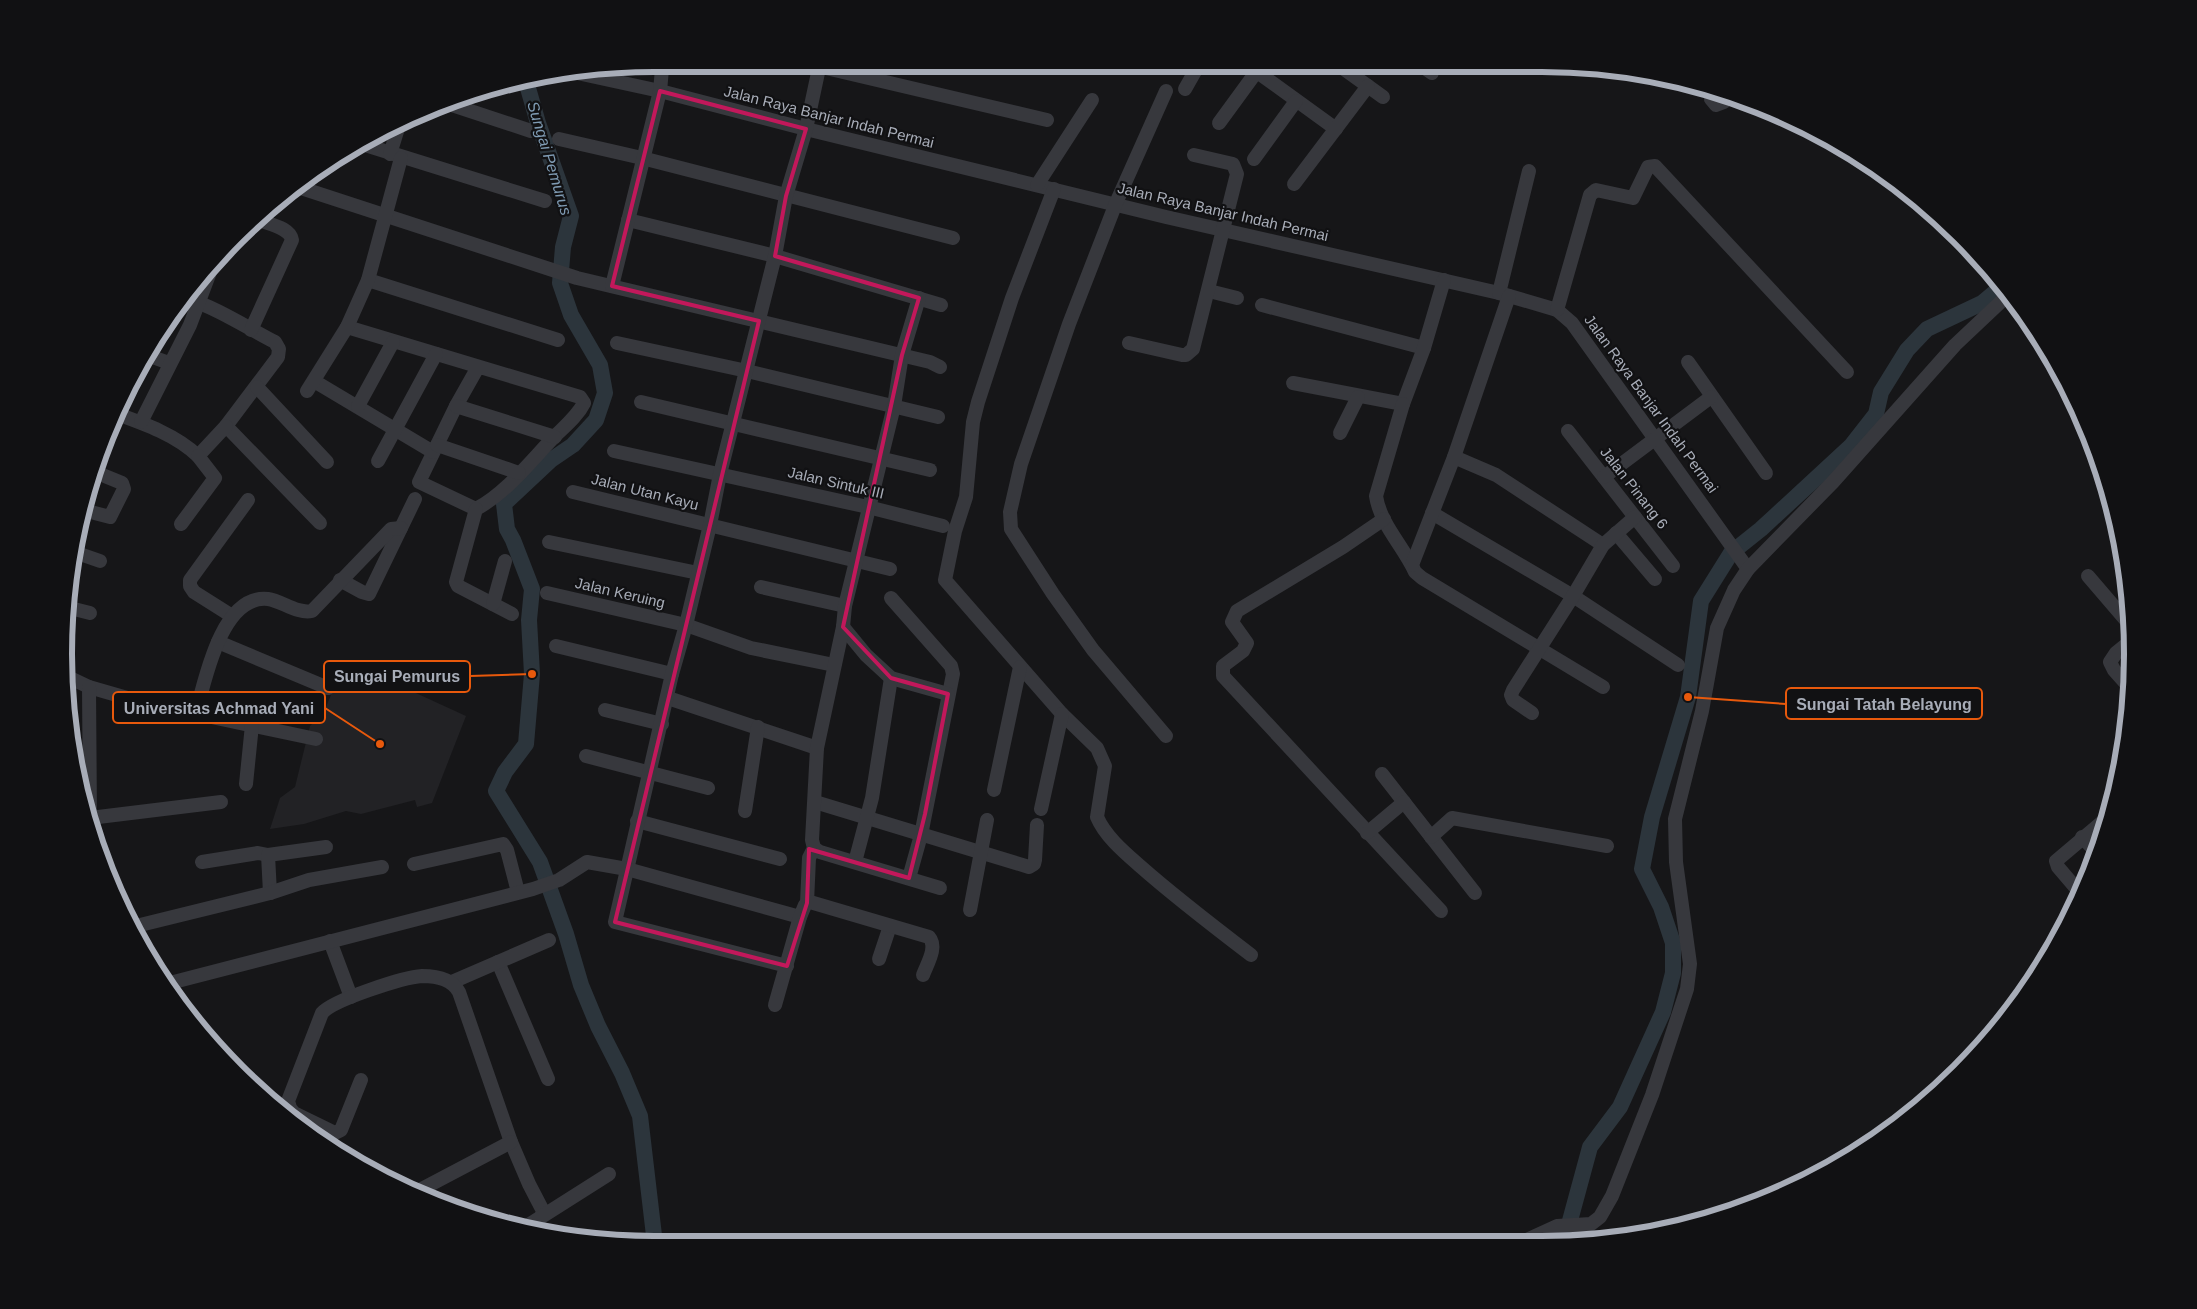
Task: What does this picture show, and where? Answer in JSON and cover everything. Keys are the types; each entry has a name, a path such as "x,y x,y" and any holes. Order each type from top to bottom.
{"street":[{"path":"612,286 660,91 662,72"},
{"path":"787,966 615,922 672,674 710,525 720,474 776,256 786,196 806,129 818,72"},
{"path":"843,72 1048,120"},
{"path":"1185,89 1195,72"},
{"path":"1219,123 1251,72"},
{"path":"1257,72 1336,129"},
{"path":"1348,72 1383,97"},
{"name":"Jalan Raya Banjar Indah Permai","path":"591,76 660,91 806,129 1116,203 1166,217 1444,280 1557,310 1572,323 1746,565"},
{"path":"1294,184 1368,86"},
{"path":"1166,91 1116,203 1043,398 1021,464 1009,524 1053,594 1093,650 1166,736"},
{"path":"1711,97 1716,105 1724,101"},
{"path":"1037,185 1092,100"},
{"path":"1254,159 1296,101"},
{"path":"458,107 531,131"},
{"path":"399,132 385,216 368,280 348,327 310,386 358,406 396,430 435,449 520,473"},
{"path":"559,139 642,158 952,238"},
{"path":"370,147 545,201"},
{"path":"1129,343 1182,355 1189,354 1192,350 1209,291 1237,174 1233,164 1194,155"},
{"path":"1557,310 1590,195 1596,190 1633,198 1637,194 1648,167 1655,166 1847,372"},
{"path":"1412,566 1454,457 1504,295 1529,171"},
{"path":"305,189 549,271 902,355 930,362 940,367"},
{"path":"1054,189 1012,298 978,402 973,422 966,497 945,572 945,580 1062,714 1097,748 1105,766 1097,816 1107,832 1127,854 1170,893 1251,955"},
{"path":"628,220 776,256 941,304"},
{"path":"251,330 292,240 287,231 265,222"},
{"path":"368,280 558,340"},
{"path":"1444,280 1424,348 1403,404 1377,490 1377,504 1415,572 1422,578 1603,687"},
{"path":"141,422 200,303 206,284"},
{"path":"1209,291 1237,298"},
{"path":"775,1004 800,917 807,903 809,858 814,848 812,840 817,748 843,627 845,606 894,406 902,355 919,298"},
{"path":"1535,1236 1557,1226 1591,1224 1600,1217 1612,1196 1652,1095 1687,989 1690,957 1676,862 1675,819 1702,711 1717,628 1746,565 1833,482 1955,345 2003,299"},
{"path":"193,300 275,342 279,349 278,357 257,387 226,426 198,456"},
{"path":"1262,305 1424,348"},
{"path":"348,327 580,397 584,400 582,408 520,473 491,499 476,508 456,582 458,586 512,614"},
{"path":"358,406 393,342"},
{"path":"617,343 747,371 938,417"},
{"path":"378,461 436,354"},
{"path":"154,358 170,364"},
{"path":"1688,362 1766,473"},
{"path":"476,508 419,482 456,406 478,367"},
{"path":"1294,383 1358,397 1403,404"},
{"path":"257,387 327,462"},
{"path":"1340,433 1358,397"},
{"path":"1604,477 1711,397"},
{"path":"641,402 930,470"},
{"path":"456,406 555,437"},
{"path":"124,416 141,422 182,443 198,456 215,478 181,524"},
{"path":"226,426 320,522"},
{"name":"Jalan Pinang 6","path":"1568,431 1673,566"},
{"name":"Jalan Sintuk III","path":"614,451 868,506 943,526"},
{"path":"1454,457 1496,475 1603,544"},
{"path":"90,512 110,518 124,489 122,483 101,474"},
{"name":"Jalan Utan Kayu","path":"573,492 890,569"},
{"path":"340,580 369,594 415,499"},
{"path":"232,616 194,592 190,586 190,580 248,500"},
{"path":"1432,513 1573,596 1678,665"},
{"path":"1532,713 1513,700 1512,690 1573,596 1603,544 1635,517"},
{"path":"1384,518 1343,547 1237,611 1232,622 1247,643 1246,648 1222,666 1222,672 1223,676 1441,912"},
{"path":"196,713 218,642 232,616 242,605 258,599 269,599 301,610 312,610 391,528 401,528"},
{"path":"1616,533 1656,579"},
{"path":"549,542 698,573"},
{"path":"82,555 100,561"},
{"path":"493,604 505,561"},
{"path":"2088,576 2123,617"},
{"path":"761,587 845,606"},
{"name":"Jalan Keruing","path":"547,593 686,625 751,648 834,665"},
{"path":"891,598 951,666 953,674 921,835 908,878"},
{"path":"75,609 90,613"},
{"path":"843,627 866,655 891,678 948,694"},
{"path":"218,642 328,688"},
{"path":"556,646 672,674"},
{"path":"2123,680 2110,662 2116,653 2124,647"},
{"path":"994,790 1020,667"},
{"path":"855,862 866,819 891,678"},
{"path":"73,679 89,687 141,702 316,739"},
{"path":"89,687 89,792"},
{"path":"668,698 817,748"},
{"path":"605,710 662,724"},
{"path":"1041,809 1062,714"},
{"path":"246,784 252,725"},
{"path":"745,811 758,727"},
{"path":"82,755 88,754"},
{"path":"586,756 708,788"},
{"path":"1382,774 1475,892"},
{"path":"97,821 221,802"},
{"path":"815,802 1029,867 1032,866 1035,860 1037,825"},
{"path":"1367,833 1404,802"},
{"path":"1431,837 1452,818 1607,846"},
{"path":"970,910 987,820"},
{"path":"637,821 780,859"},
{"path":"2075,887 2058,867 2056,861 2099,824"},
{"path":"2082,838 2092,848"},
{"path":"414,864 502,844 507,850 518,892"},
{"path":"202,862 258,853 268,855 326,847"},
{"path":"814,848 820,852 940,888"},
{"path":"268,855 270,892"},
{"path":"174,982 533,889 559,880 587,862 627,869 800,917"},
{"path":"139,924 270,892 309,880 382,867"},
{"path":"807,903 814,902 925,935 932,939 933,948 923,975"},
{"path":"879,959 890,926"},
{"path":"291,1109 288,1104 322,1013 328,1006 414,977 432,977 452,982 550,940"},
{"path":"330,941 352,997"},
{"path":"498,962 548,1079"},
{"path":"452,982 459,992 511,1142 543,1211 542,1215"},
{"path":"300,1116 338,1133 341,1130 361,1080"},
{"path":"423,1188 511,1142"},
{"path":"531,1223 610,1174"}],"highlighted area":[{"path":"660,91 806,129 786,196 775,256 919,298 902,355 843,627 891,678 948,694 925,814 909,878 809,849 807,903 787,966 615,922 759,321 612,286"}],"shaded area":[{"path":"342,668 394,683 466,716 432,803 417,807 415,800 361,814 346,811 304,824 270,829 280,798 295,787 310,726 324,712"}],"waterway":[{"name":"Sungai Pemurus","path":"528,87 538,123 571,216 563,247 560,283 571,315 600,365 605,393 596,420 573,445 551,460 504,504 507,529 532,589 529,620 532,674 526,744 505,772 496,791 540,862 566,934 581,985 640,1116 654,1236"},
{"path":"1566,1235 1590,1147 1620,1107 1663,1012 1673,973 1673,943 1661,907 1642,869 1652,817 1688,697 1701,601 1731,553 1761,529 1851,446 1876,414 1881,392 1907,350 1927,329 1982,303 1996,291"}],"place":[{"name":"Sungai Pemurus","path":"532,674"},
{"name":"Sungai Tatah Belayung","path":"1688,697"},
{"name":"Universitas Achmad Yani","path":"380,744"}]}
